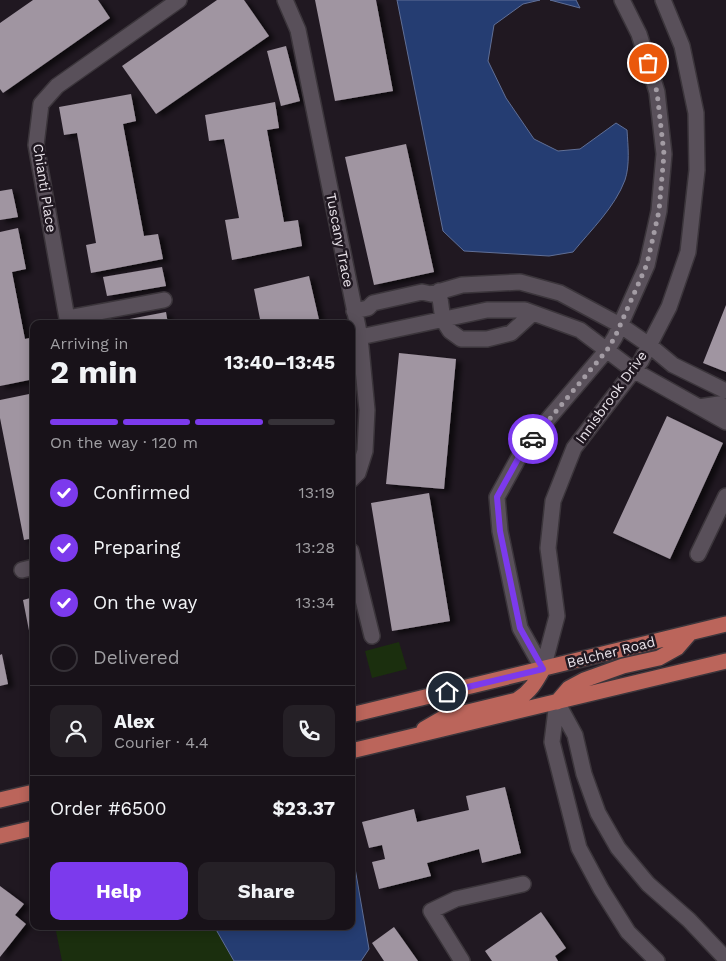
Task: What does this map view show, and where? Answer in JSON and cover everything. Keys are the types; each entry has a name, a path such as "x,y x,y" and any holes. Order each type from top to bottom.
{"main road":[{"name":"Belcher Road","path":"355,714 726,624"},
{"path":"557,702 569,688 591,677 659,658 676,648 690,633"},
{"path":"355,751 726,661"},
{"path":"410,737 442,718 517,700 527,694 535,685 543,669"},
{"path":"0,800 30,793"},
{"path":"0,836 30,829"}],"street":[{"name":"Chianti Place","path":"67,320 36,145 41,104 56,86 179,0"},
{"name":"Tuscany Trace","path":"285,0 298,30 361,310 360,336 367,410 365,451 358,473 355,476"},
{"path":"543,669 520,628 500,531 497,497 519,457 607,350 647,264 659,211 664,154 657,92 639,34 622,0"},
{"name":"Innisbrook Drive","path":"543,669 557,616 548,548 553,501 574,448 641,362 669,307 688,252 697,170 696,113 682,46 663,0"},
{"path":"361,310 373,303 422,292 435,292 462,285 520,282 560,293 620,325 649,345 673,365 724,399"},
{"path":"435,292 443,320 450,331 460,339 487,339 510,333 532,313"},
{"path":"72,320 164,300"},
{"path":"360,336 487,310 525,310 580,330 634,370 726,422"},
{"path":"699,407 724,399"},
{"path":"698,554 726,496"},
{"path":"355,568 372,636"},
{"path":"557,702 574,735 584,774 598,813 618,848 648,884 689,920 726,959"},
{"path":"557,702 552,742 579,848 628,932 657,961"},
{"path":"462,961 431,911 456,900 523,884"}],"green space":[{"path":"399,642 407,669 372,678 365,651"},
{"path":"56,930 216,930 234,961 62,961"}],"water":[{"path":"397,0 540,0 523,4 494,25 488,61 506,98 534,139 558,151 580,149 616,123 627,130 628,168 621,190 602,218 573,252 549,256 464,251 443,231"},
{"path":"550,0 576,0 580,8"},
{"path":"355,868 369,949 361,961 234,961 216,930 355,930"}],"building":[{"path":"33,0 98,0 110,18 3,93 0,89 0,23"},
{"path":"217,0 244,0 269,36 156,114 122,66"},
{"path":"315,0 376,0 393,91 335,101"},
{"path":"286,46 300,101 281,106 267,51"},
{"path":"131,94 136,121 123,124 144,236 158,234 163,259 91,273 86,245 96,243 77,133 64,135 59,107"},
{"path":"275,102 279,128 267,130 284,222 298,220 302,246 232,260 225,220 239,218 224,139 209,141 205,115"},
{"path":"406,144 434,272 374,285 345,157"},
{"path":"12,189 18,217 0,220 0,191"},
{"path":"18,228 26,269 12,272 25,339 30,338 30,380 0,386 0,232"},
{"path":"162,267 166,286 107,296 103,277"},
{"path":"309,276 319,320 260,320 254,289"},
{"path":"726,305 726,372 703,363"},
{"path":"166,312 167,320 125,320"},
{"path":"399,353 456,359 444,489 386,484"},
{"path":"30,394 30,539 24,540 0,418 0,400"},
{"path":"667,416 723,443 670,559 613,533"},
{"path":"429,493 450,621 392,631 371,503"},
{"path":"30,598 30,636 23,600"},
{"path":"2,654 8,684 0,686 0,655"},
{"path":"505,787 521,853 482,863 479,849 427,863 431,876 379,889 372,862 385,859 382,845 369,848 362,822 414,809 417,822 469,810 466,796"},
{"path":"0,886 24,904 15,915 26,924 0,957"},
{"path":"541,912 566,948 555,956 558,961 492,961 485,951"},
{"path":"394,927 418,961 384,961 372,943"}],"way so far":[{"path":"533,439 607,350 615,337 647,264 659,211 664,154 657,92 648,63"}],"route":[{"path":"447,692 543,669 520,628 500,531 497,497 519,457 533,439"}]}
